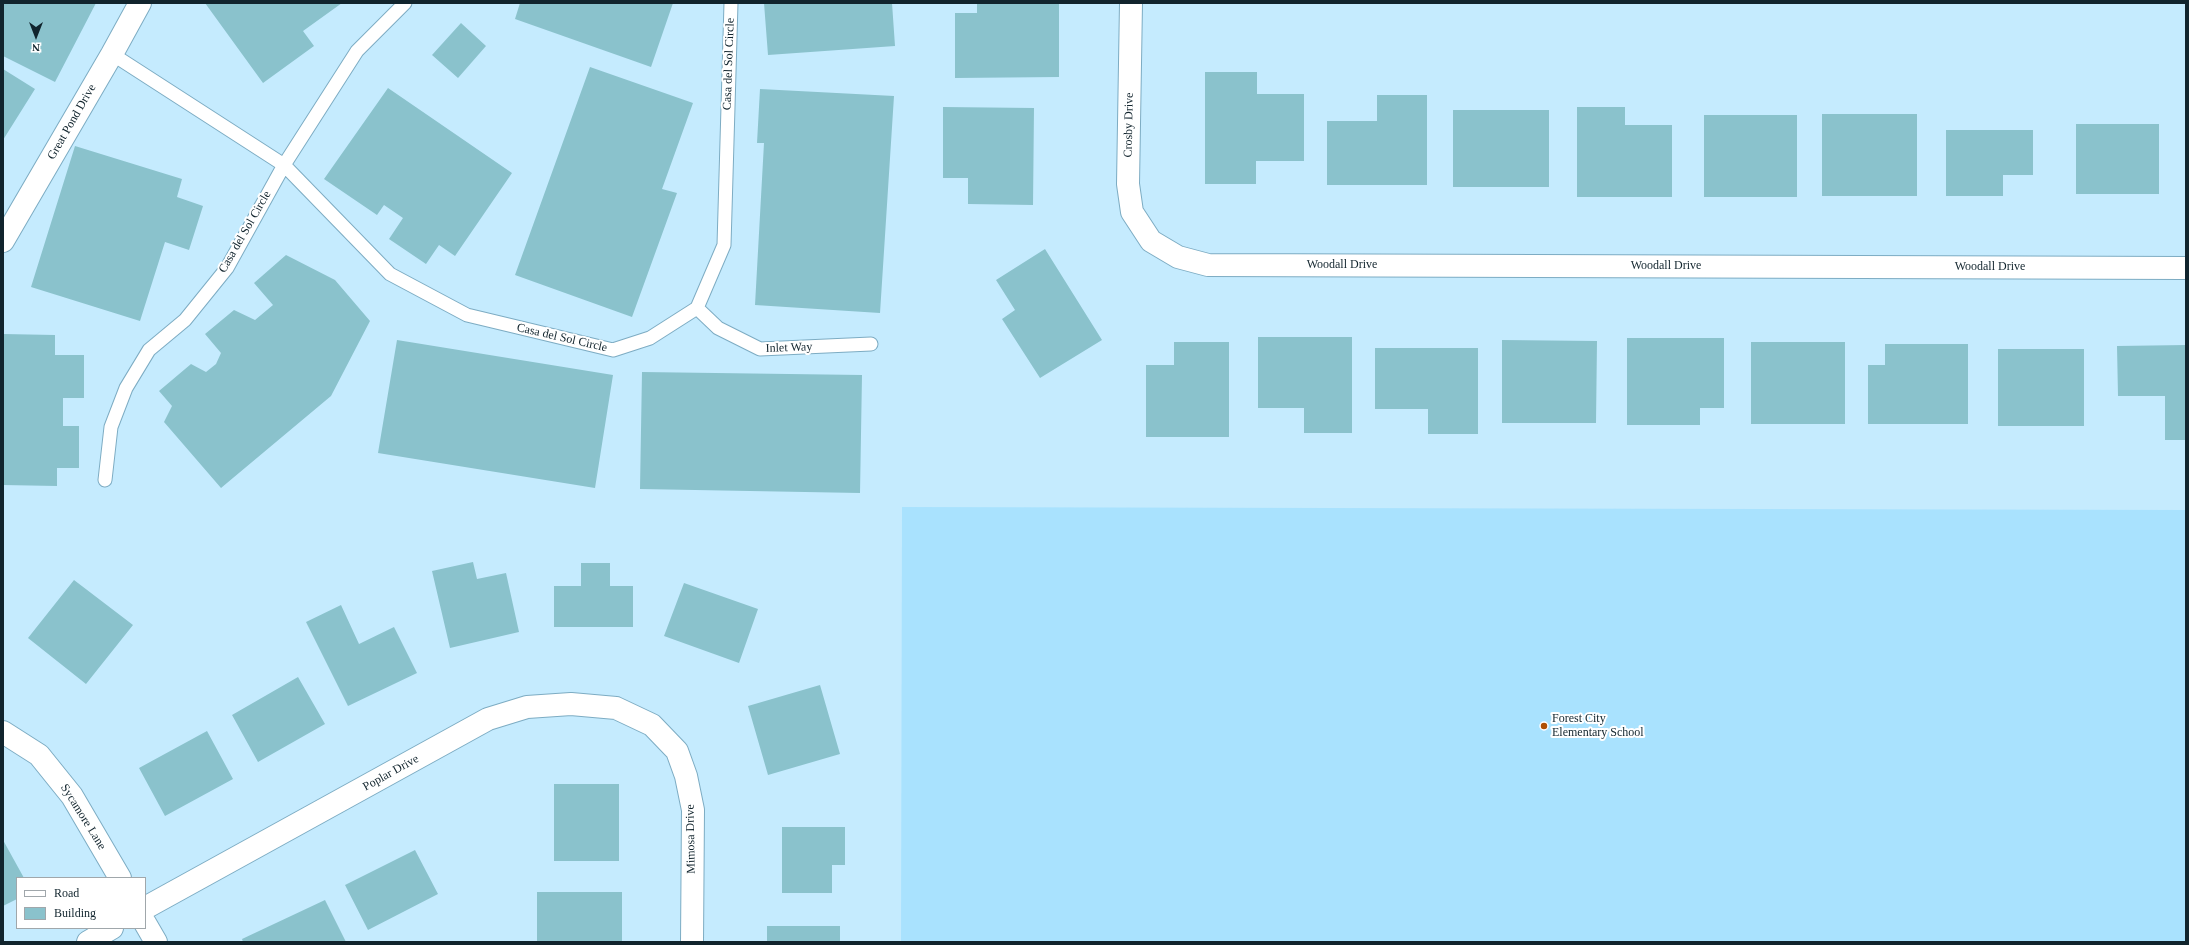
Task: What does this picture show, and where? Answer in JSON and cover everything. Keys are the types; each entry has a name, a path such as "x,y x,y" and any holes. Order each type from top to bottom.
{"street":[{"name":"Great Pond Drive","path":"3,241 140,3"},
{"name":"Crosby Drive","path":"1131,3 1128,184 1132,212 1150,241"},
{"name":"Woodall Drive","path":"1150,241 1178,256 1208,265 2186,268"},
{"name":"Poplar Drive","path":"146,907 488,719 527,707 571,704 616,708 652,725"},
{"name":"Mimosa Drive","path":"652,725 677,750 688,783 692,810 692,942"},
{"name":"Sycamore Lane","path":"3,732 39,755 72,796 119,877"},
{"path":"146,925 156,942"},
{"path":"88,942 110,929"}],"lane":[{"name":"Casa del Sol Circle","path":"105,480 111,427 126,388 149,350 185,320 227,268 284,165 357,51 405,3"},
{"name":"Casa del Sol Circle","path":"112,54 284,165 390,274 467,315 613,350 650,338 697,308 724,245 731,3"},
{"name":"Inlet Way","path":"697,308 718,328 760,349 871,344"}],"shaded area":[{"name":"Forest City Elementary School","path":"902,507 2186,510 2186,942 901,942"}],"building":[{"path":"3,3 96,3 55,82 3,56"},
{"path":"205,3 342,3 303,31 314,46 263,83"},
{"path":"520,3 673,3 651,67 515,19"},
{"path":"764,3 892,3 895,46 768,55"},
{"path":"977,3 1059,3 1059,77 955,78 955,13 977,13"},
{"path":"461,23 486,46 458,78 432,55"},
{"path":"590,67 693,103 662,189 677,193 632,317 515,275"},
{"path":"3,69 35,89 3,140"},
{"path":"1205,72 1257,72 1257,94 1304,94 1304,161 1256,161 1256,184 1205,184"},
{"path":"388,88 512,173 455,256 439,245 426,264 389,239 403,218 384,205 377,215 324,179"},
{"path":"760,89 894,96 880,313 755,305 764,143 757,143"},
{"path":"1377,95 1427,95 1427,185 1327,185 1327,121 1377,121"},
{"path":"943,107 1034,108 1033,205 968,204 968,178 943,178"},
{"path":"1577,107 1625,107 1625,125 1672,125 1672,197 1577,197"},
{"path":"1453,110 1549,110 1549,187 1453,187"},
{"path":"1822,114 1917,114 1917,196 1822,196"},
{"path":"1704,115 1797,115 1797,197 1704,197"},
{"path":"2076,124 2159,124 2159,194 2076,194"},
{"path":"1946,130 2033,130 2033,175 2003,175 2003,196 1946,196"},
{"path":"75,146 182,179 177,197 203,206 189,250 165,242 140,321 31,287"},
{"path":"1045,249 1102,340 1040,378 1002,319 1015,310 996,280"},
{"path":"286,255 335,280 370,321 331,396 221,488 164,422 172,406 159,391 191,364 206,372 216,364 221,353 205,334 234,310 255,320 273,305 254,283"},
{"path":"3,334 55,335 55,355 84,355 84,398 63,398 63,426 79,426 79,468 57,468 57,486 3,485"},
{"path":"1258,337 1352,337 1352,433 1304,433 1304,408 1258,408"},
{"path":"1627,338 1724,338 1724,408 1700,408 1700,425 1627,425"},
{"path":"397,340 613,375 595,488 378,453"},
{"path":"1502,340 1597,341 1596,423 1502,423"},
{"path":"1174,342 1229,342 1229,437 1146,437 1146,365 1174,365"},
{"path":"1751,342 1845,342 1845,424 1751,424"},
{"path":"1885,344 1968,344 1968,424 1868,424 1868,365 1885,365"},
{"path":"2186,345 2186,440 2165,440 2165,396 2118,396 2117,346"},
{"path":"1375,348 1478,348 1478,434 1428,434 1428,409 1375,409"},
{"path":"1998,349 2084,349 2084,426 1998,426"},
{"path":"642,372 862,375 860,493 640,489"},
{"path":"473,562 477,579 506,573 519,632 450,648 432,571"},
{"path":"581,563 610,563 610,586 633,586 633,627 554,627 554,586 581,586"},
{"path":"74,580 133,625 86,684 28,638"},
{"path":"684,583 758,609 739,663 664,636"},
{"path":"341,605 359,644 394,627 417,673 348,706 306,622"},
{"path":"298,677 325,724 258,762 232,715"},
{"path":"820,685 840,754 768,775 748,706"},
{"path":"207,731 233,779 165,816 139,768"},
{"path":"554,784 619,784 619,861 554,861"},
{"path":"782,827 845,827 845,865 832,865 832,893 782,893"},
{"path":"3,840 23,877 16,877 16,900 3,906"},
{"path":"415,850 438,894 368,930 345,885"},
{"path":"537,892 622,892 622,942 537,942"},
{"path":"325,900 346,942 243,942 242,939"},
{"path":"767,926 840,926 840,942 767,942"}],"place":[{"name":"Forest City Elementary School","path":"1544,726"}]}
